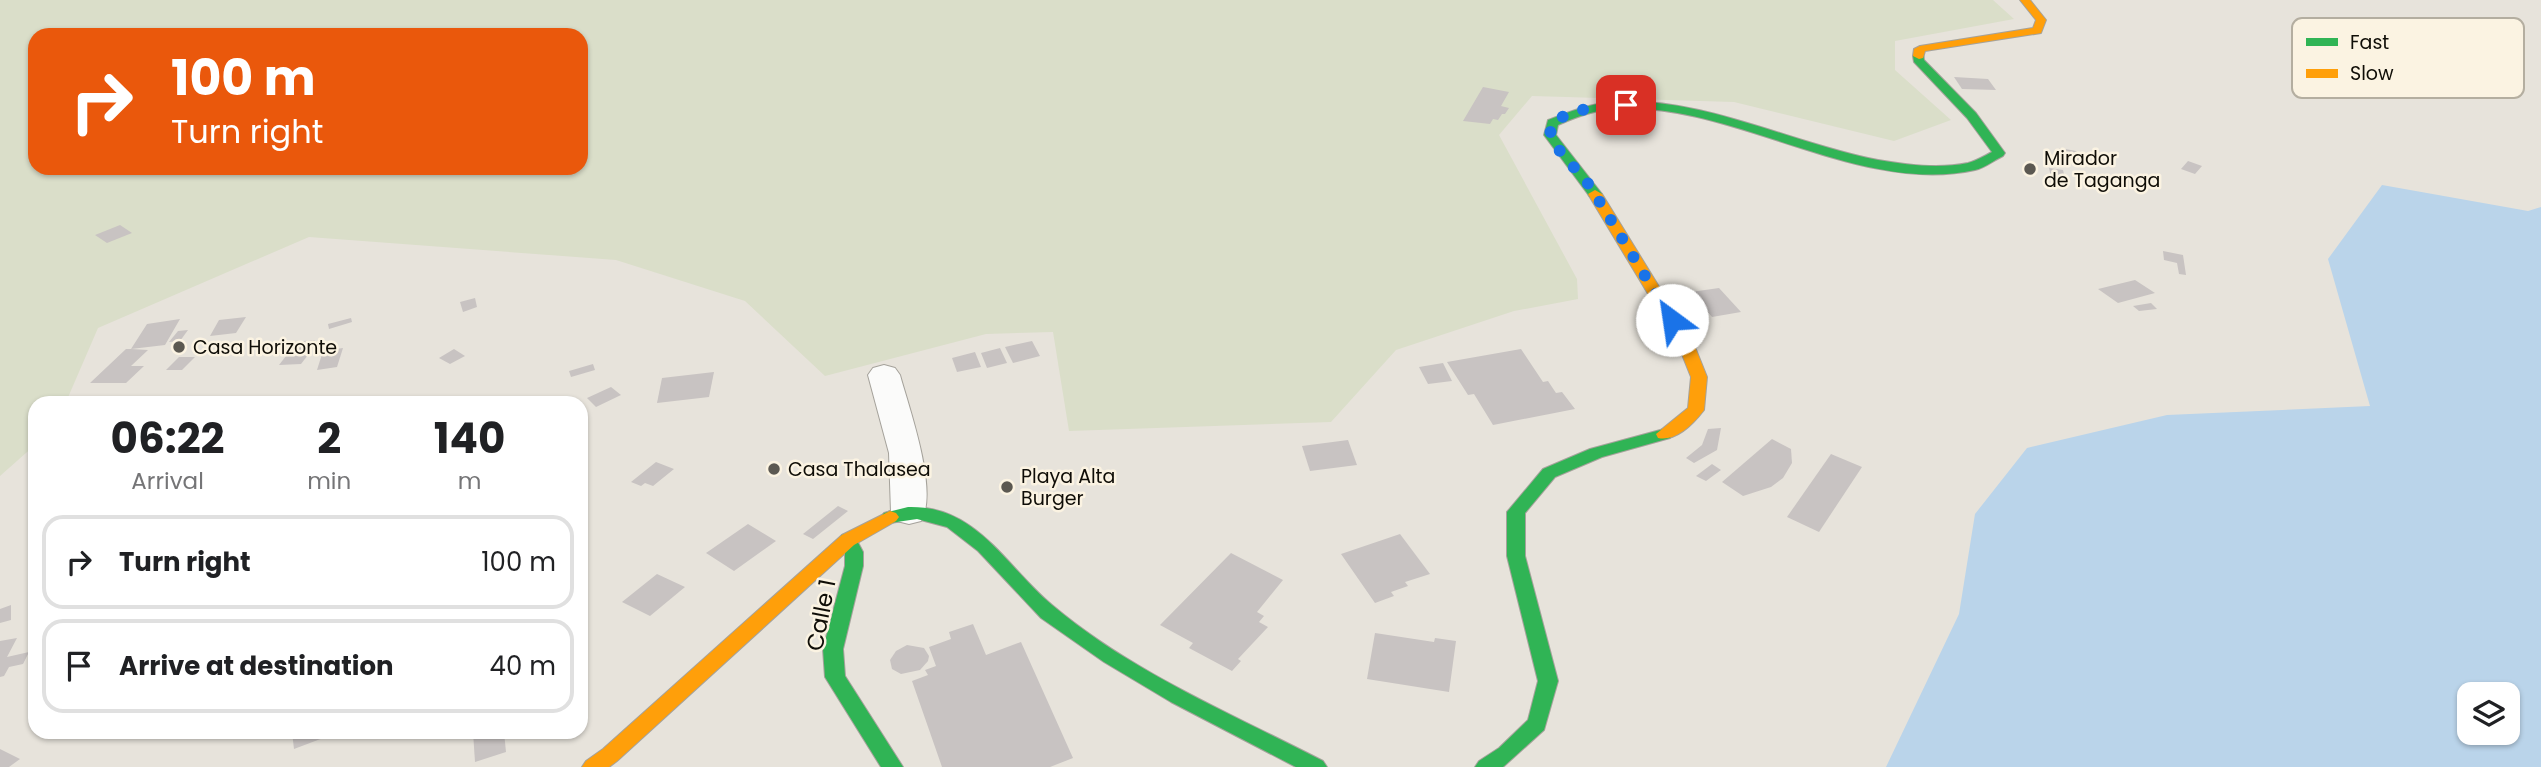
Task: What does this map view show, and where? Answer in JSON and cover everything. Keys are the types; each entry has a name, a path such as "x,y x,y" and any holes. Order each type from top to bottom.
{"street":[{"path":"1486,767 1506,754 1536,724 1548,681 1516,556 1516,512 1549,473 1596,453 1673,431 1696,410 1699,377 1685,342 1590,186 1559,150 1550,135 1552,123 1567,113 1592,107 1626,105 1661,108 1701,116 1871,163 1953,171 1990,164 1999,153 1991,135 1931,77 1918,60 1920,49 1939,44 2019,36 2037,30 2041,20 2025,0"},
{"path":"884,375 906,453 909,512"},
{"path":"593,767 610,755 848,540 882,518 909,512 946,519 972,535 1045,611 1120,663 1316,767"},
{"name":"Calle 1","path":"848,540 854,552 854,566 833,649 835,677 892,767"}],"green space":[{"path":"0,0 1993,0 2014,19 1895,41 1895,70 1951,120 1894,141 1734,102 1532,96 1499,135 1577,279 1578,299 1514,311 1396,350 1331,422 1069,431 1053,332 986,334 825,376 745,301 616,260 309,237 98,328 69,396 28,396 28,451 0,476"}],"water":[{"path":"2382,185 2528,211 2541,207 2541,767 1886,767 1959,614 1975,514 2027,448 2167,415 2370,406 2328,259"}],"building":[{"path":"1954,77 1988,79 1996,90 1962,89"},
{"path":"1483,87 1509,92 1501,106 1509,108 1490,124 1463,121"},
{"path":"2060,148 2076,151 2083,158 2074,161 2060,157 2055,151"},
{"path":"2188,161 2202,166 2195,174 2181,169"},
{"path":"2049,168 2063,170 2067,187 2053,185"},
{"path":"120,225 132,233 107,243 95,235"},
{"path":"2163,251 2183,255 2186,275 2179,274 2177,263 2164,260"},
{"path":"2135,280 2155,293 2118,303 2098,289"},
{"path":"1719,288 1741,312 1712,317 1691,292"},
{"path":"475,298 477,307 463,312 460,302"},
{"path":"2151,303 2157,309 2139,311 2133,306"},
{"path":"246,317 236,333 210,336 219,320"},
{"path":"351,318 352,322 329,329 328,324"},
{"path":"180,319 165,345 131,349 147,324"},
{"path":"188,330 180,341 169,342 178,331"},
{"path":"315,340 307,353 284,355 293,342"},
{"path":"1032,341 1040,356 1013,363 1005,347"},
{"path":"343,348 337,367 317,370 323,351"},
{"path":"1000,348 1007,363 987,368 981,353"},
{"path":"126,349 148,350 131,366 144,366 126,383 90,383"},
{"path":"454,349 465,356 450,364 439,358"},
{"path":"1521,349 1543,382 1548,381 1556,393 1562,392 1575,409 1493,425 1474,394 1468,395 1447,362"},
{"path":"975,352 981,367 957,372 952,358"},
{"path":"308,355 301,364 279,365 286,356"},
{"path":"179,357 195,357 182,370 166,370"},
{"path":"1443,363 1452,381 1428,384 1419,367"},
{"path":"593,364 595,370 571,377 569,371"},
{"path":"714,372 709,397 657,403 662,378"},
{"path":"611,387 621,395 596,407 588,398"},
{"path":"1721,428 1717,450 1694,463 1686,458 1702,445 1708,429"},
{"path":"1772,439 1791,449 1792,463 1783,478 1771,487 1743,496 1722,482"},
{"path":"1348,440 1357,465 1310,471 1302,446"},
{"path":"1831,454 1862,467 1819,532 1787,517"},
{"path":"656,462 674,469 653,486 645,483 641,486 631,482"},
{"path":"1712,464 1721,470 1706,481 1696,476"},
{"path":"838,506 848,511 813,539 803,534"},
{"path":"748,524 776,541 734,571 706,553"},
{"path":"1400,534 1430,574 1405,582 1408,586 1391,592 1394,596 1375,603 1341,554"},
{"path":"1231,553 1283,580 1257,612 1264,616 1259,622 1268,627 1238,659 1241,661 1232,671 1189,648 1193,643 1160,625"},
{"path":"657,574 685,587 650,616 622,602"},
{"path":"11,605 11,620 0,623 0,609"},
{"path":"973,624 986,655 1021,642 1073,758 1050,767 942,767 912,681 928,675 925,670 936,666 929,647 951,639 949,632"},
{"path":"1375,633 1434,642 1435,638 1456,641 1449,692 1367,679"},
{"path":"17,638 7,657 28,654 23,664 9,667 4,676 0,677 0,641"},
{"path":"907,645 924,648 929,656 928,661 920,670 901,674 892,669 890,660 896,651"},
{"path":"293,739 320,739 294,749"},
{"path":"473,739 505,739 506,752 475,762"},
{"path":"0,749 20,759 9,767 0,767"}],"traffic: fast":[{"path":"1595,194 1550,135 1552,123 1587,110 1613,105 1668,108 1817,149 1902,168 1941,170 1974,166 1999,153 1982,127 1928,72 1918,60 1919,56"},
{"path":"1486,767 1506,754 1537,724 1548,681 1516,556 1516,512 1549,473 1596,453 1664,434"},
{"path":"890,517 917,513 953,522 985,546 1048,613 1079,636 1178,696 1316,767"},
{"path":"848,540 854,552 854,566 833,649 835,677 892,767"}],"traffic: slow":[{"path":"1919,56 1920,49 2037,31 2041,20 2025,0"},
{"path":"1595,194 1685,342 1699,377 1696,410 1673,431 1664,434"},
{"path":"593,767 610,755 848,540 890,517"}],"place":[{"name":"Mirador de Taganga","path":"2030,169"},
{"name":"Casa Horizonte","path":"179,347"},
{"name":"Casa Thalasea","path":"774,469"},
{"name":"Playa Alta Burger","path":"1007,487"}],"route":[{"path":"1626,105 1592,107 1567,113 1552,123 1550,135 1559,150 1590,186 1672,320"}]}
